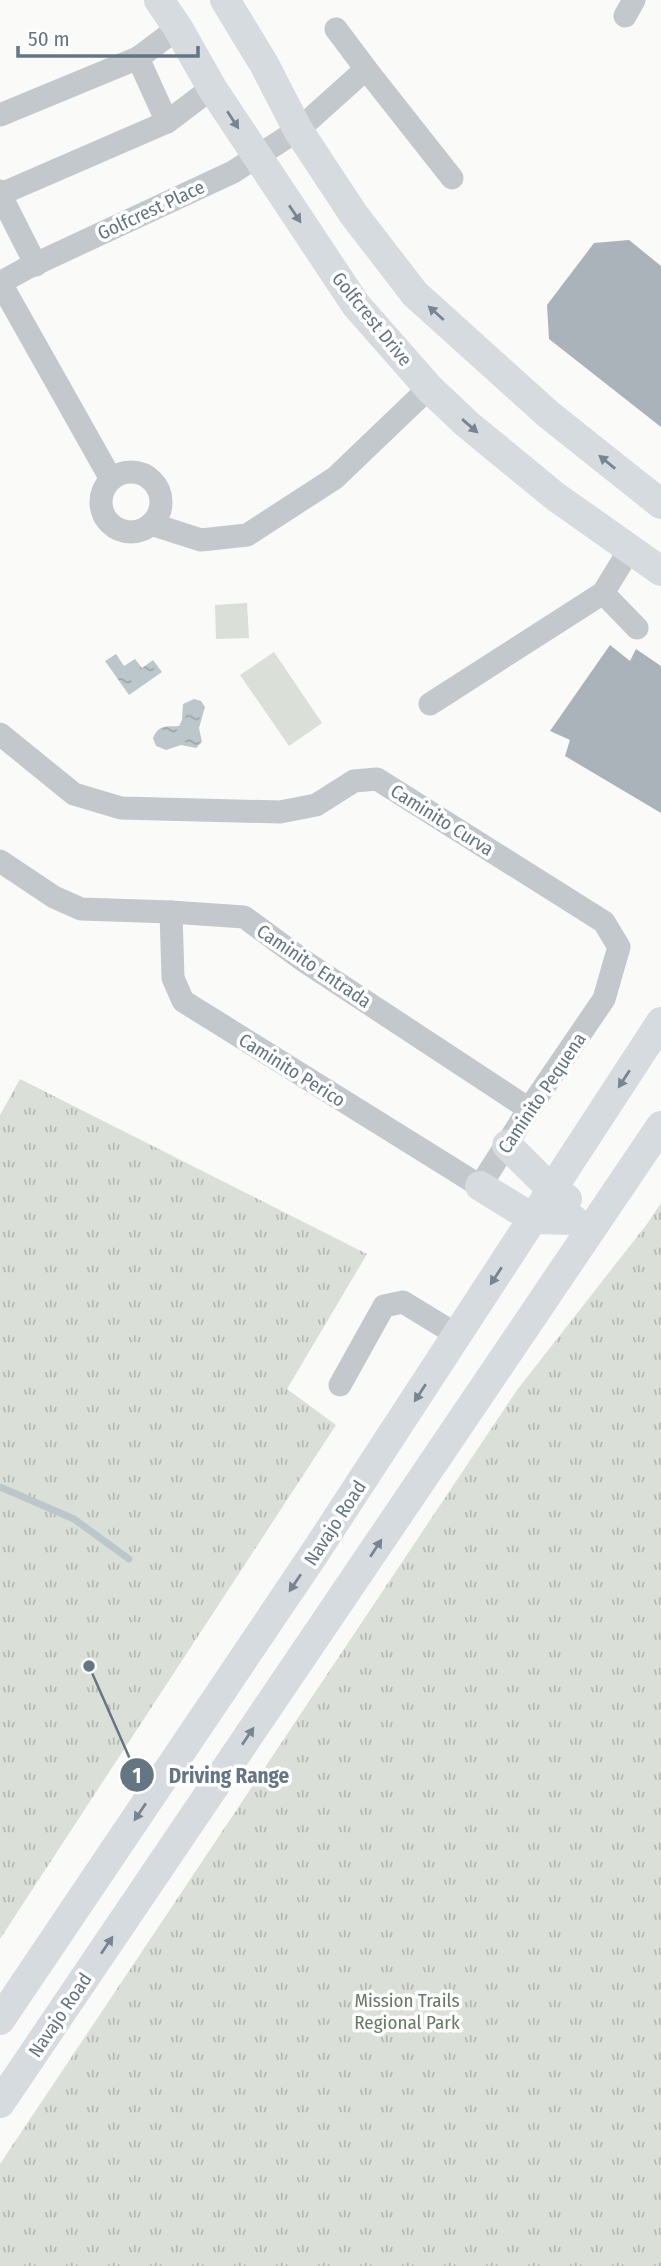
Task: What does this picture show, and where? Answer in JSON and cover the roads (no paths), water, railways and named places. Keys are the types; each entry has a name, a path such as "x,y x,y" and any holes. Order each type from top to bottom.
{"main road":[{"name":"Golfcrest Drive","path":"159,0 212,88 356,305 429,388 467,424 556,497 661,571"},
{"path":"225,0 264,64 298,130 354,215 415,294 548,414 661,505"},
{"name":"Navajo Road","path":"0,2020 309,1563 661,1022"},
{"name":"Navajo Road","path":"0,2103 661,1126"},
{"path":"507,1145 552,1190 566,1198 574,1220"},
{"path":"427,1470 465,1380 574,1220 629,1173"},
{"path":"480,1186 534,1219 574,1220"}],"street":[{"path":"0,115 138,58 178,28"},
{"path":"336,29 452,178"},
{"path":"138,58 167,122"},
{"name":"Golfcrest Place","path":"0,283 233,172 298,130 366,69"},
{"path":"36,265 0,193 167,122 212,88"},
{"path":"0,283 111,479"},
{"path":"151,524 201,540 247,534 334,478 429,388"},
{"path":"129,472 138,472 156,484 161,505 151,524 141,530 131,531 111,524 105,515 102,495 111,479 129,472"},
{"path":"430,704 603,593 630,549"},
{"path":"603,593 637,628"},
{"name":"Caminito Curva","path":"0,734 74,793 121,808 280,812 316,806 354,781 377,779 604,922 619,947 604,999"},
{"name":"Caminito Entrada","path":"0,861 54,897 81,909 244,918 304,961 529,1109"},
{"name":"Caminito Perico","path":"171,912 173,978 183,1001 480,1186"},
{"name":"Caminito Pequena","path":"480,1186 604,999"},
{"path":"340,1385 384,1306 403,1301 457,1335"}],"water":[{"path":"116,654 124,666 135,659 142,668 153,660 162,672 129,695 105,661"},
{"path":"194,699 201,701 205,707 199,728 202,742 196,748 181,745 166,750 156,746 153,738 158,730 179,726 183,704"}],"waterway":[{"path":"0,1487 74,1519 129,1559"}],"place":[{"name":"Driving Range","path":"89,1666"}],"park label":[{"name":"Mission Trails Regional Park","path":"407,2011"}]}
